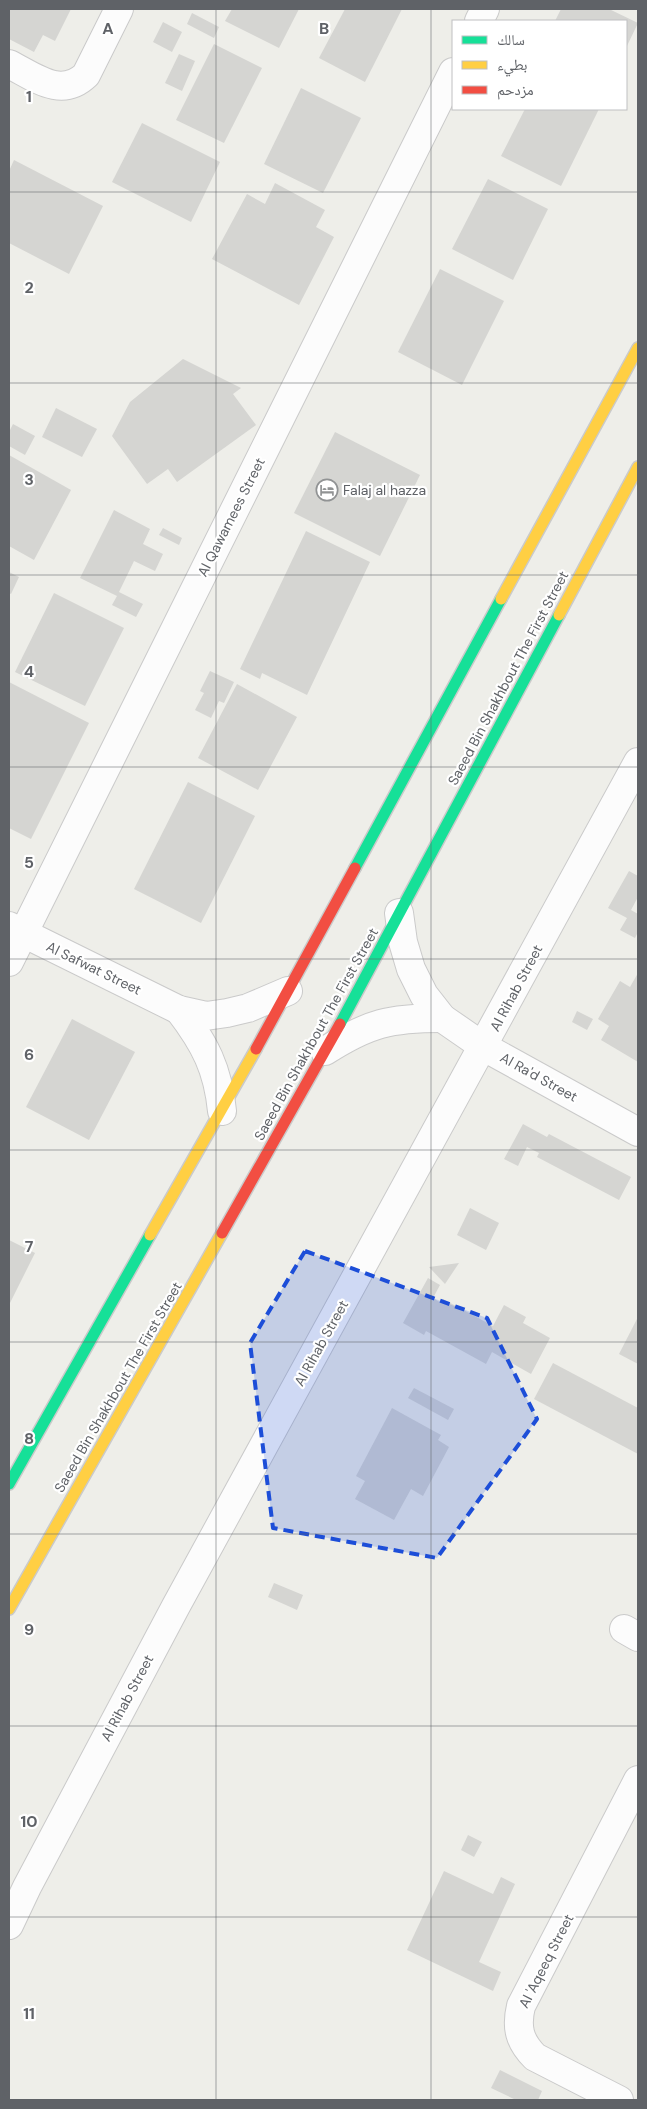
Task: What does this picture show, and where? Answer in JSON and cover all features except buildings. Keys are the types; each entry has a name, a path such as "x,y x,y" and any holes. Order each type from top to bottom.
{"main road":[{"path":"9,1484 222,1111 638,348"},
{"name":"Saeed Bin Shakhbout The First Street","path":"9,1609 325,1050 638,467"}],"street":[{"path":"9,64 60,87 79,82 86,75 119,9"},
{"name":"Al Qawamees Street","path":"9,962 16,929 452,74"},
{"name":"Al Rihab Street","path":"9,1926 27,1886 176,1606 484,1047 638,762"},
{"name":"Al Ra'd Street","path":"399,913 403,942 411,969 424,995 442,1018 484,1047 638,1132"},
{"name":"Al Safwat Street","path":"16,929 180,1010 206,1016 248,1008 288,991"},
{"path":"180,1010 207,1051 215,1070 222,1111"},
{"path":"325,1050 351,1034 380,1023 410,1018 442,1018"},
{"name":"Al 'Aqeeq Street","path":"619,2100 535,2057 525,2046 519,2034 518,2020 521,2006 638,1780"}],"highlighted area":[{"path":"305,1251 487,1318 537,1419 437,1558 273,1528 250,1343"}],"traffic: fast":[{"path":"355,868 501,599"},
{"path":"340,1024 559,615"},
{"path":"9,1484 150,1235"}],"traffic: slow":[{"path":"501,599 638,348"},
{"path":"559,615 638,467"},
{"path":"150,1235 256,1049"},
{"path":"9,1609 222,1233"}],"traffic: jam":[{"path":"256,1049 355,868"},
{"path":"222,1233 340,1024"}],"place":[{"name":"Falaj al hazza","path":"327,490"}]}
